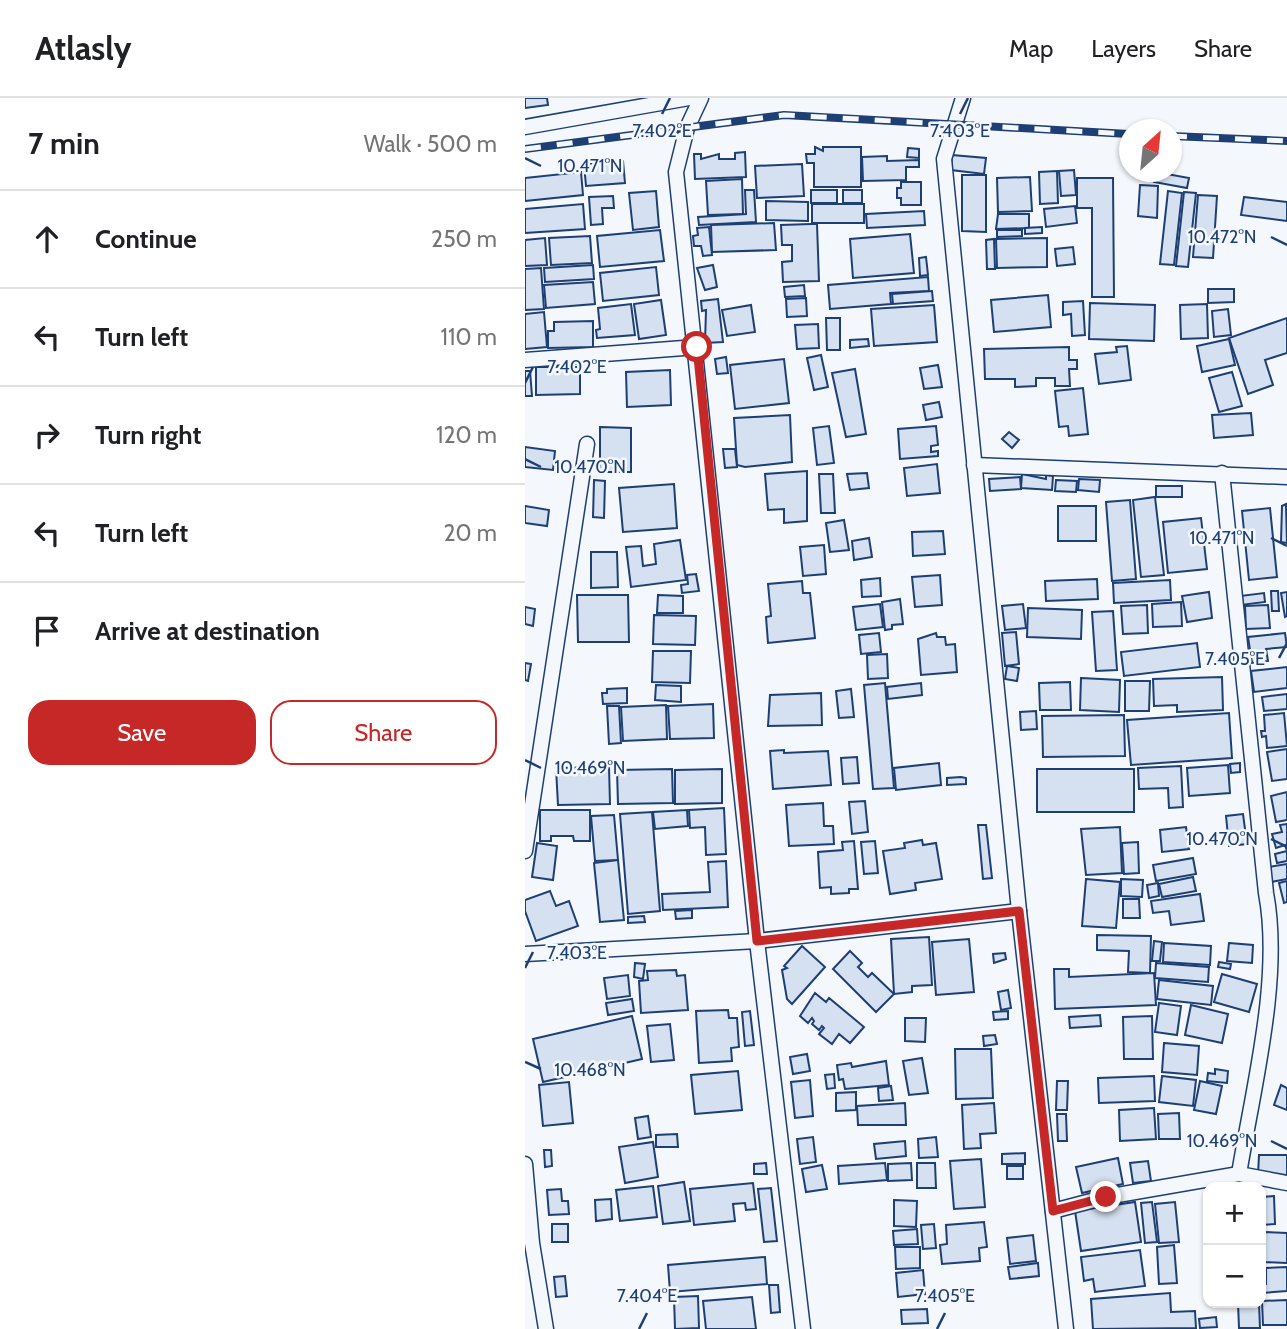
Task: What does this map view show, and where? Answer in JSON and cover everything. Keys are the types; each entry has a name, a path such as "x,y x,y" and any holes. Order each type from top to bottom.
{"street":[{"path":"525,127 689,98"},
{"path":"701,98 687,128 676,172 697,347 757,941 803,1329"},
{"path":"963,98 944,159 1019,911 1066,1329"},
{"path":"525,360 697,347"},
{"path":"525,851 587,444"},
{"path":"974,466 1287,477"},
{"path":"1222,473 1273,962 1239,1174"},
{"path":"525,954 757,941 1019,911"},
{"path":"525,1164 546,1329"},
{"path":"1053,1211 1106,1197 1239,1174 1287,1183"}],"building":[{"path":"525,98 547,98 548,105 525,108"},
{"path":"815,147 823,151 823,147 861,147 861,187 814,187 814,163 807,163 806,154 815,154"},
{"path":"908,148 919,149 919,158 907,157"},
{"path":"745,152 746,177 695,179 694,154 701,154 701,159 719,154 719,159 735,159 735,153"},
{"path":"952,155 986,158 984,174 951,170"},
{"path":"887,156 887,161 919,160 919,167 906,167 906,180 863,181 862,157"},
{"path":"623,161 625,183 586,186 584,164"},
{"path":"802,164 804,196 757,198 755,166"},
{"path":"1074,170 1076,195 1061,196 1059,171"},
{"path":"1057,171 1058,203 1040,204 1039,172"},
{"path":"581,172 583,195 525,201 525,178"},
{"path":"962,175 986,175 986,232 962,231"},
{"path":"1030,177 1032,211 998,212 997,178"},
{"path":"1182,177 1189,178 1187,188 1154,182 1182,182"},
{"path":"1077,178 1113,178 1114,297 1092,297 1092,208 1077,208"},
{"path":"742,179 743,214 708,215 706,181"},
{"path":"901,182 921,182 921,205 901,205 901,198 897,198 897,188 901,188"},
{"path":"1140,185 1158,186 1157,218 1138,216"},
{"path":"745,190 754,190 756,222 699,225 698,217 746,214"},
{"path":"811,190 837,190 837,203 811,203"},
{"path":"843,190 862,190 862,203 843,203"},
{"path":"656,191 659,227 633,230 629,193"},
{"path":"1168,191 1182,193 1174,265 1160,264"},
{"path":"1184,192 1196,193 1188,267 1176,266"},
{"path":"1198,195 1217,196 1213,258 1193,257"},
{"path":"613,196 614,208 602,208 603,224 591,225 589,197"},
{"path":"1244,197 1287,202 1287,221 1241,215"},
{"path":"766,201 808,202 808,221 766,220"},
{"path":"583,204 585,229 525,233 525,209"},
{"path":"812,204 864,204 864,223 812,223"},
{"path":"1075,206 1077,223 1046,227 1044,209"},
{"path":"924,211 925,225 867,228 866,214"},
{"path":"998,214 1029,214 1029,228 996,229"},
{"path":"774,223 776,250 712,252 711,225"},
{"path":"817,224 819,281 783,282 782,262 792,261 792,245 782,245 781,225"},
{"path":"709,227 712,255 703,256 701,246 694,246 693,236 698,235 697,228"},
{"path":"1042,227 1042,233 1025,234 1025,228"},
{"path":"660,230 664,261 600,267 597,236"},
{"path":"997,230 1022,230 1022,236 997,237"},
{"path":"910,234 914,273 853,278 850,239"},
{"path":"590,236 592,263 551,265 549,238"},
{"path":"545,238 547,265 525,266 525,240"},
{"path":"1047,238 1047,267 997,268 996,239"},
{"path":"994,239 995,269 987,269 986,240"},
{"path":"1073,247 1075,264 1057,266 1055,249"},
{"path":"926,257 928,275 920,276 919,258"},
{"path":"593,265 594,279 545,282 544,268"},
{"path":"713,265 717,287 705,290 697,268"},
{"path":"656,267 659,295 603,301 600,273"},
{"path":"541,268 544,309 525,310 525,269"},
{"path":"928,277 929,291 890,293 891,304 830,309 828,285"},
{"path":"593,282 595,304 546,308 544,285"},
{"path":"804,285 805,296 785,297 784,287"},
{"path":"1208,289 1234,289 1234,302 1208,303"},
{"path":"932,291 933,301 893,304 892,294"},
{"path":"1048,295 1051,327 994,332 991,300"},
{"path":"806,298 807,316 787,317 786,299"},
{"path":"718,299 723,342 705,343 706,310 702,311 701,301"},
{"path":"661,300 666,335 639,339 634,304"},
{"path":"1083,301 1085,335 1072,336 1071,314 1063,315 1063,302"},
{"path":"1090,303 1155,305 1154,341 1089,339"},
{"path":"631,304 635,335 597,338 596,330 600,329 598,308"},
{"path":"1207,304 1208,338 1181,339 1180,305"},
{"path":"751,305 755,332 727,336 722,310"},
{"path":"934,305 937,342 874,346 871,309"},
{"path":"1228,309 1231,335 1214,337 1212,311"},
{"path":"544,312 547,347 525,349 525,314"},
{"path":"826,318 840,318 840,350 827,350"},
{"path":"1287,318 1287,353 1265,360 1273,385 1248,394 1229,338"},
{"path":"593,321 593,347 548,348 548,331 554,331 554,322"},
{"path":"818,324 819,348 797,349 795,325"},
{"path":"868,339 869,346 850,348 850,340"},
{"path":"1229,339 1235,365 1202,372 1197,346"},
{"path":"1127,346 1131,380 1099,384 1095,354 1117,352 1116,347"},
{"path":"1069,347 1069,360 1077,360 1077,369 1069,369 1070,386 1055,386 1055,378 1036,378 1036,386 1015,387 1015,379 985,379 984,349"},
{"path":"821,355 828,387 814,390 807,358"},
{"path":"726,357 728,373 717,374 715,359"},
{"path":"784,359 789,403 735,409 730,365"},
{"path":"938,365 942,387 924,389 920,368"},
{"path":"536,367 580,367 580,394 536,395"},
{"path":"855,369 866,434 846,437 832,373"},
{"path":"670,370 671,405 627,407 626,372"},
{"path":"525,371 530,371 532,396 525,396"},
{"path":"1232,372 1242,406 1219,412 1209,378"},
{"path":"1083,388 1088,434 1069,436 1068,426 1059,427 1055,391"},
{"path":"939,402 942,417 926,420 923,405"},
{"path":"1251,413 1253,435 1214,438 1212,415"},
{"path":"790,415 792,462 745,467 737,465 734,418"},
{"path":"829,426 834,463 817,465 813,428"},
{"path":"936,426 938,445 931,446 931,452 938,451 938,456 900,459 898,429"},
{"path":"600,427 631,428 631,472 600,472"},
{"path":"1009,432 1019,440 1012,448 1002,439"},
{"path":"525,447 555,451 553,470 525,467"},
{"path":"723,449 735,449 737,467 725,468"},
{"path":"937,464 940,493 907,496 904,468"},
{"path":"807,471 807,521 784,523 784,509 768,510 765,474"},
{"path":"867,473 869,488 850,490 847,474"},
{"path":"819,474 833,474 835,513 821,513"},
{"path":"1022,474 1046,479 1046,475 1053,476 1052,490 1021,488"},
{"path":"1020,477 1021,489 990,491 989,479"},
{"path":"1079,479 1100,480 1099,492 1078,490"},
{"path":"594,480 605,481 604,518 593,517"},
{"path":"1056,480 1077,481 1076,492 1055,491"},
{"path":"674,484 677,528 623,532 619,488"},
{"path":"1156,486 1182,486 1182,497 1156,497"},
{"path":"1155,497 1164,575 1141,577 1133,500"},
{"path":"1130,500 1136,579 1112,581 1106,502"},
{"path":"1286,504 1287,543 1281,542 1282,506"},
{"path":"525,506 549,510 547,526 525,523"},
{"path":"1058,506 1096,506 1096,541 1058,541"},
{"path":"1270,508 1277,577 1249,580 1242,511"},
{"path":"1201,518 1207,569 1168,573 1163,522"},
{"path":"844,520 849,550 830,552 826,523"},
{"path":"943,531 945,554 913,556 912,532"},
{"path":"869,538 872,557 854,560 852,541"},
{"path":"680,540 686,580 631,587 626,547 641,546 643,566 656,564 654,544"},
{"path":"824,545 826,574 803,576 800,547"},
{"path":"591,552 617,552 618,587 591,588"},
{"path":"696,574 699,591 682,593 681,585 688,584 687,575"},
{"path":"940,575 942,605 915,607 912,577"},
{"path":"880,578 881,596 862,597 861,580"},
{"path":"1097,579 1098,599 1046,601 1045,581"},
{"path":"1170,580 1171,600 1114,603 1113,583"},
{"path":"802,581 803,593 810,593 815,638 768,643 766,617 771,616 768,584"},
{"path":"1271,591 1278,591 1279,611 1272,611"},
{"path":"1209,592 1212,618 1187,622 1182,596"},
{"path":"1287,592 1287,616 1285,617 1281,593"},
{"path":"1264,593 1265,602 1241,605 1240,596"},
{"path":"577,595 628,595 629,642 578,642"},
{"path":"658,595 683,596 683,613 657,613"},
{"path":"900,599 903,624 892,625 892,629 885,630 882,602"},
{"path":"1181,602 1182,626 1153,627 1152,604"},
{"path":"880,604 883,627 856,630 853,607"},
{"path":"1023,604 1026,628 1005,630 1002,606"},
{"path":"1147,605 1148,633 1123,634 1121,606"},
{"path":"1268,605 1270,628 1246,629 1245,606"},
{"path":"525,607 535,609 533,626 525,624"},
{"path":"1028,608 1082,610 1081,639 1027,637"},
{"path":"1113,611 1117,670 1096,671 1092,612"},
{"path":"654,615 696,616 695,645 653,644"},
{"path":"1016,632 1019,664 1005,666 1002,633"},
{"path":"879,633 881,652 861,654 859,635"},
{"path":"936,633 937,637 945,637 946,645 955,644 957,672 921,675 918,639"},
{"path":"1285,633 1287,647 1266,649 1268,661 1252,663 1248,637"},
{"path":"1197,643 1200,667 1124,676 1121,652"},
{"path":"653,651 691,651 690,683 652,682"},
{"path":"887,654 888,678 868,679 867,655"},
{"path":"525,663 531,664 528,681 525,680"},
{"path":"1007,666 1019,668 1017,681 1005,679"},
{"path":"1287,667 1287,688 1254,692 1251,671"},
{"path":"1222,677 1223,710 1177,712 1177,705 1154,706 1153,679"},
{"path":"1081,678 1120,680 1119,712 1080,710"},
{"path":"1125,681 1150,681 1149,711 1125,711"},
{"path":"1070,682 1071,710 1040,710 1039,683"},
{"path":"885,683 894,788 873,789 864,685"},
{"path":"921,683 922,695 888,699 887,687"},
{"path":"656,685 681,686 681,702 655,700"},
{"path":"627,688 627,703 603,704 602,693 607,693 607,689"},
{"path":"851,689 854,717 839,718 836,691"},
{"path":"821,693 822,725 768,726 770,695"},
{"path":"1287,694 1287,709 1264,711 1262,697"},
{"path":"713,704 714,738 670,739 668,706"},
{"path":"666,705 667,739 623,741 621,707"},
{"path":"607,706 619,706 621,743 609,744"},
{"path":"1036,711 1037,729 1021,730 1020,712"},
{"path":"1229,713 1232,758 1131,765 1127,720"},
{"path":"1284,713 1287,746 1267,748 1266,736 1262,737 1261,731 1265,731 1264,715"},
{"path":"1124,715 1125,756 1043,757 1042,716"},
{"path":"1287,749 1287,779 1272,781 1267,752"},
{"path":"784,750 784,753 828,751 831,785 773,789 770,751"},
{"path":"857,757 859,783 843,784 841,758"},
{"path":"939,763 941,785 896,790 894,768"},
{"path":"1240,763 1240,772 1231,773 1230,764"},
{"path":"1228,765 1230,793 1189,796 1187,768"},
{"path":"1181,766 1183,807 1169,808 1168,788 1139,789 1138,768"},
{"path":"609,767 610,804 558,805 556,768"},
{"path":"672,769 673,803 618,804 617,770"},
{"path":"722,769 722,803 675,804 675,770"},
{"path":"1037,769 1134,769 1134,812 1037,812"},
{"path":"947,778 966,778 966,784 947,785"},
{"path":"1287,792 1287,820 1276,822 1271,796"},
{"path":"865,801 868,832 852,834 849,802"},
{"path":"823,803 824,826 833,826 834,844 789,846 786,805"},
{"path":"724,808 726,854 706,855 705,827 690,828 689,810"},
{"path":"540,810 590,810 590,841 574,841 573,836 551,836 551,841 540,841"},
{"path":"687,810 688,826 655,829 653,812"},
{"path":"652,812 660,911 628,914 620,814"},
{"path":"1243,814 1247,844 1229,846 1226,816"},
{"path":"614,815 618,860 595,861 591,816"},
{"path":"1287,824 1287,851 1285,845 1276,848 1272,834 1282,832 1280,825"},
{"path":"978,825 986,825 992,878 983,879"},
{"path":"1120,827 1122,873 1086,875 1081,829"},
{"path":"1186,827 1189,849 1162,852 1160,830"},
{"path":"922,840 923,845 936,843 942,879 915,883 916,890 890,894 883,851 905,848 904,843"},
{"path":"854,841 858,889 849,889 849,893 831,894 831,887 820,888 818,852 843,850 842,842"},
{"path":"875,841 878,873 864,874 861,842"},
{"path":"1138,842 1139,873 1124,874 1122,843"},
{"path":"537,843 557,846 553,880 532,877"},
{"path":"1287,851 1287,861 1277,863 1275,854"},
{"path":"1193,858 1196,874 1156,881 1153,865"},
{"path":"618,860 624,920 600,922 594,863"},
{"path":"726,861 728,907 663,910 662,894 710,892 708,862"},
{"path":"1287,864 1287,879 1271,882 1269,867"},
{"path":"1193,877 1196,891 1162,897 1159,884"},
{"path":"1086,879 1120,882 1116,928 1082,926"},
{"path":"1121,879 1143,880 1142,897 1121,896"},
{"path":"1287,881 1287,902 1284,903 1279,883"},
{"path":"1158,883 1159,896 1149,898 1147,885"},
{"path":"550,891 556,906 569,901 578,926 536,941 525,911 525,900"},
{"path":"1200,894 1204,921 1171,925 1169,911 1153,913 1151,901"},
{"path":"1123,899 1139,899 1140,918 1123,918"},
{"path":"692,910 692,918 676,919 675,911"},
{"path":"644,916 645,922 628,923 628,917"},
{"path":"1097,935 1151,936 1150,973 1128,972 1129,951 1097,950"},
{"path":"929,937 932,985 912,986 912,992 894,994 891,939"},
{"path":"969,939 974,992 936,995 932,942"},
{"path":"1154,941 1162,942 1160,961 1152,961"},
{"path":"1164,943 1211,946 1210,965 1163,962"},
{"path":"1229,943 1253,945 1252,963 1227,961"},
{"path":"802,946 825,967 792,1004 787,999 782,970 787,968 784,966"},
{"path":"850,951 862,963 858,967 868,977 872,973 894,994 876,1012 833,969"},
{"path":"1005,953 1006,959 994,963 993,954"},
{"path":"1219,962 1231,964 1230,969 1218,967"},
{"path":"635,963 645,964 643,979 634,977"},
{"path":"1156,963 1209,967 1208,982 1155,978"},
{"path":"1054,969 1069,969 1069,977 1154,973 1156,1005 1055,1009"},
{"path":"676,970 677,976 685,975 688,1010 641,1013 639,981 648,980 647,971"},
{"path":"1222,974 1257,984 1249,1012 1214,1002"},
{"path":"628,975 630,996 607,999 604,978"},
{"path":"1159,980 1213,986 1211,1005 1157,999"},
{"path":"1008,990 1011,1008 1001,1010 998,992"},
{"path":"815,993 826,1002 829,998 864,1027 850,1043 839,1034 832,1044 819,1034 824,1028 822,1026 819,1030 812,1024 812,1018 808,1023 800,1016"},
{"path":"632,999 634,1011 608,1015 606,1003"},
{"path":"1159,1003 1181,1006 1177,1035 1155,1032"},
{"path":"1191,1005 1228,1014 1222,1043 1185,1035"},
{"path":"728,1010 729,1018 737,1018 739,1047 731,1048 732,1061 699,1063 696,1011"},
{"path":"750,1011 754,1045 745,1046 742,1012"},
{"path":"1008,1011 1008,1019 994,1020 993,1012"},
{"path":"1100,1015 1101,1026 1070,1028 1069,1017"},
{"path":"632,1016 642,1059 543,1082 533,1039"},
{"path":"1152,1016 1153,1059 1124,1059 1123,1017"},
{"path":"905,1018 926,1018 925,1042 905,1041"},
{"path":"670,1024 674,1060 651,1062 647,1026"},
{"path":"995,1035 997,1044 984,1046 983,1036"},
{"path":"1164,1043 1199,1046 1197,1075 1162,1072"},
{"path":"955,1049 991,1049 993,1098 956,1099"},
{"path":"807,1054 810,1071 793,1074 790,1057"},
{"path":"922,1058 928,1093 909,1095 903,1061"},
{"path":"886,1061 889,1085 845,1089 843,1079 839,1080 837,1065 851,1063 852,1067"},
{"path":"1215,1069 1228,1071 1227,1083 1207,1081 1208,1073 1215,1074"},
{"path":"738,1071 742,1110 695,1114 691,1075"},
{"path":"834,1074 835,1088 827,1089 825,1075"},
{"path":"1154,1076 1155,1101 1099,1103 1098,1078"},
{"path":"1162,1076 1196,1080 1193,1106 1159,1102"},
{"path":"810,1080 813,1116 795,1118 791,1082"},
{"path":"1057,1081 1068,1081 1067,1110 1056,1110"},
{"path":"1200,1081 1222,1086 1216,1114 1194,1110"},
{"path":"569,1082 573,1123 543,1126 539,1085"},
{"path":"1281,1085 1287,1088 1287,1110 1274,1105"},
{"path":"891,1086 893,1100 879,1101 878,1088"},
{"path":"856,1092 856,1110 836,1111 836,1093"},
{"path":"905,1103 906,1125 858,1125 857,1106"},
{"path":"994,1103 996,1133 980,1134 981,1148 964,1149 962,1105"},
{"path":"1154,1108 1156,1139 1120,1141 1119,1110"},
{"path":"1179,1113 1180,1139 1159,1139 1158,1114"},
{"path":"1057,1114 1066,1114 1067,1141 1058,1141"},
{"path":"648,1116 651,1137 638,1139 635,1118"},
{"path":"677,1134 678,1147 656,1147 656,1135"},
{"path":"813,1137 816,1162 800,1164 797,1139"},
{"path":"936,1137 938,1157 919,1158 918,1139"},
{"path":"905,1141 906,1156 876,1159 874,1144"},
{"path":"653,1142 658,1177 625,1183 619,1147"},
{"path":"544,1150 551,1150 552,1166 545,1167"},
{"path":"1025,1153 1025,1164 1002,1164 1002,1154"},
{"path":"1259,1155 1287,1155 1287,1175 1258,1175"},
{"path":"1118,1158 1123,1184 1082,1193 1076,1167"},
{"path":"981,1159 985,1207 954,1209 950,1161"},
{"path":"1148,1161 1151,1181 1133,1183 1130,1163"},
{"path":"766,1163 767,1174 754,1174 754,1164"},
{"path":"885,1163 887,1180 839,1184 838,1166"},
{"path":"911,1163 912,1180 888,1181 888,1164"},
{"path":"917,1163 935,1163 936,1188 917,1188"},
{"path":"822,1165 827,1189 806,1192 802,1169"},
{"path":"1007,1166 1023,1166 1023,1179 1007,1179"},
{"path":"684,1182 690,1221 663,1224 658,1186"},
{"path":"753,1183 756,1209 746,1210 745,1203 733,1204 735,1221 694,1225 690,1189"},
{"path":"653,1186 657,1217 620,1221 616,1190"},
{"path":"771,1188 777,1241 764,1242 758,1189"},
{"path":"561,1189 562,1201 568,1201 569,1214 549,1215 547,1190"},
{"path":"1274,1196 1275,1224 1266,1225 1266,1197"},
{"path":"611,1199 612,1219 596,1221 595,1200"},
{"path":"894,1200 917,1201 916,1227 894,1226"},
{"path":"1135,1202 1141,1242 1081,1251 1075,1211"},
{"path":"1152,1202 1157,1242 1145,1243 1141,1203"},
{"path":"1175,1202 1179,1242 1159,1243 1155,1204"},
{"path":"984,1222 987,1247 979,1248 980,1261 942,1264 940,1245 947,1244 946,1225"},
{"path":"552,1224 568,1224 568,1242 552,1242"},
{"path":"934,1224 936,1248 923,1249 921,1225"},
{"path":"917,1229 918,1244 894,1245 893,1231"},
{"path":"1266,1232 1287,1233 1287,1263 1266,1262"},
{"path":"1033,1235 1036,1261 1010,1264 1007,1238"},
{"path":"1174,1245 1177,1283 1159,1284 1157,1247"},
{"path":"895,1247 920,1247 920,1268 896,1269"},
{"path":"1140,1250 1145,1286 1095,1292 1093,1279 1084,1281 1081,1257"},
{"path":"765,1257 767,1284 670,1292 668,1265"},
{"path":"1038,1263 1039,1276 1010,1279 1008,1267"},
{"path":"1287,1267 1287,1291 1266,1293 1266,1268"},
{"path":"923,1270 925,1294 898,1297 896,1273"},
{"path":"565,1276 567,1296 556,1297 554,1277"},
{"path":"769,1285 778,1285 780,1312 771,1313"},
{"path":"1170,1293 1171,1312 1195,1311 1196,1328 1093,1329 1091,1299"},
{"path":"698,1296 699,1328 675,1329 674,1297"},
{"path":"752,1297 756,1329 706,1329 703,1301"},
{"path":"1287,1300 1287,1325 1263,1325 1262,1308 1266,1308 1266,1301"},
{"path":"1238,1308 1259,1308 1260,1328 1239,1328"},
{"path":"927,1309 928,1323 902,1324 901,1310"},
{"path":"1216,1317 1217,1327 1200,1328 1199,1319"}],"railway":[{"path":"525,149 784,115 1119,133"},
{"path":"1182,136 1287,141"}],"route":[{"path":"697,347 757,941 1019,911 1053,1211 1106,1197"}]}
